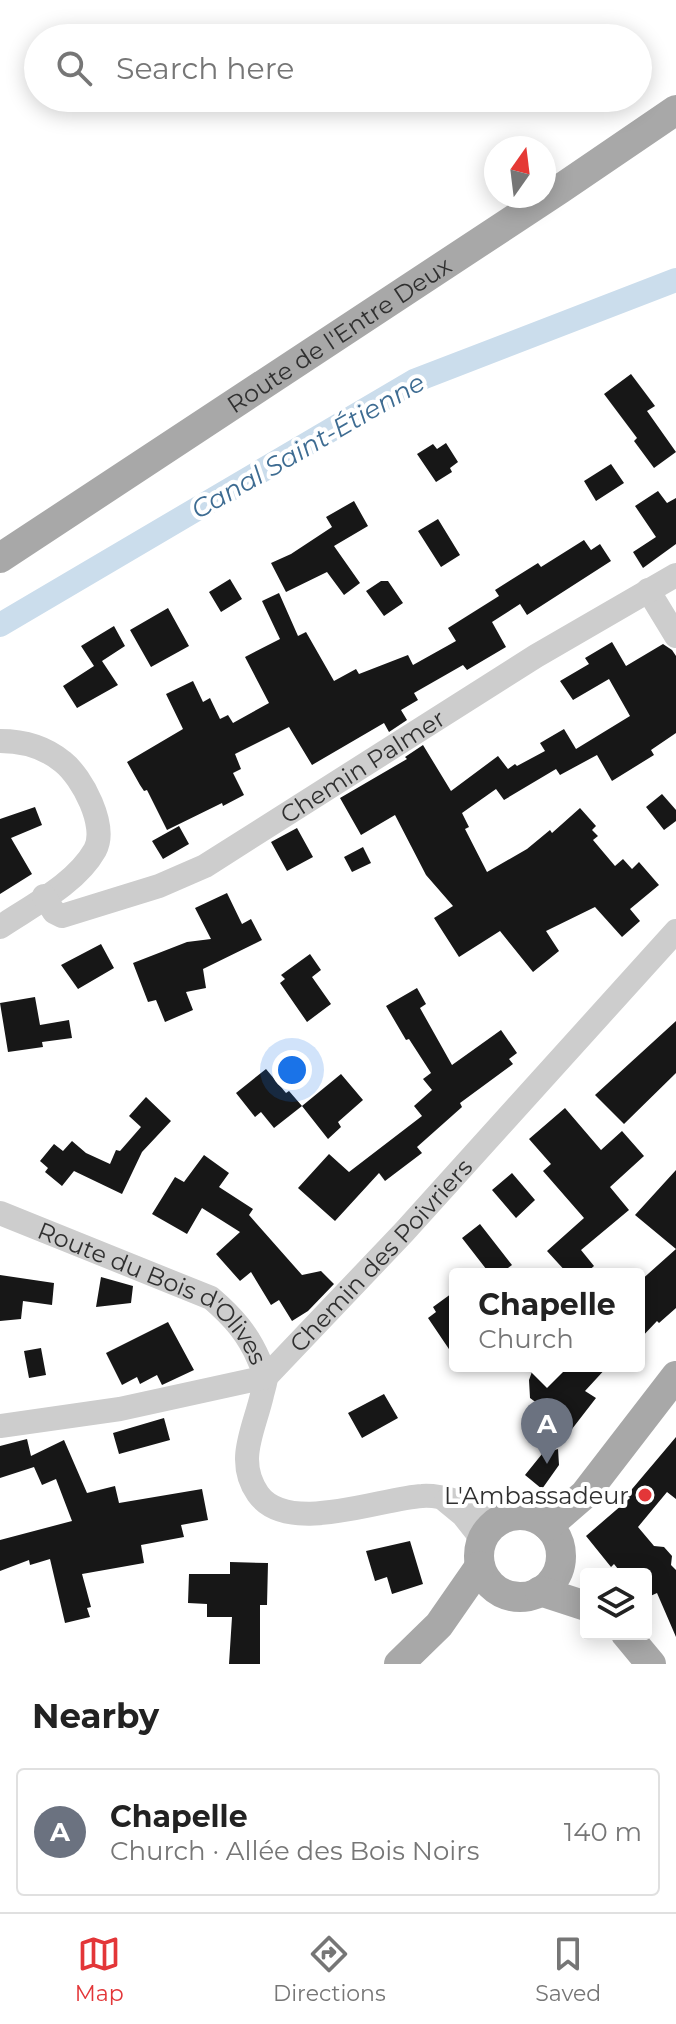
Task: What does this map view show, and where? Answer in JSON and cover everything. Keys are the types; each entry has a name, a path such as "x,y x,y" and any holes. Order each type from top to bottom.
{"main road":[{"name":"Route de l'Entre Deux","path":"0,558 676,110"},
{"path":"548,1526 585,1494 676,1376"},
{"path":"439,1625 481,1553 487,1530 504,1518 528,1516 548,1526 556,1536 561,1558 580,1582"},
{"path":"481,1553 490,1584 507,1595 518,1597 540,1591 555,1577 561,1558"},
{"path":"540,1591 580,1604"},
{"path":"399,1664 439,1625 464,1611 507,1595"},
{"path":"631,1640 651,1664"}],"street":[{"name":"Chemin Palmer","path":"44,896 54,912 62,916 159,886 205,866 536,656 676,575"},
{"path":"648,590 676,636"},
{"path":"0,741 16,741 43,749 65,763 87,795 99,824 96,848 74,875 0,927"},
{"name":"Chemin des Poivriers","path":"266,1377 404,1232 676,931"},
{"name":"Route du Bois d'Olives","path":"0,1213 211,1298 233,1317 251,1341 266,1377 249,1437 246,1472 260,1497 279,1509 303,1514 332,1512 424,1495 504,1518"},
{"path":"0,1426 120,1409 266,1377"},
{"path":"444,1500 463,1515 481,1553"}],"building":[{"path":"631,374 655,406 647,411 676,452 654,468 634,441 637,438 604,394"},
{"path":"446,443 458,462 450,468 452,472 436,482 417,454 433,444 437,449"},
{"path":"611,464 624,483 596,501 584,481"},
{"path":"658,491 667,503 676,498 676,544 643,568 633,552 656,537 635,506"},
{"path":"354,501 368,526 334,546 360,583 344,595 327,572 286,592 271,563 291,554 332,527 326,517"},
{"path":"438,519 460,555 441,567 418,531"},
{"path":"584,540 591,550 600,544 611,561 527,615 520,604 492,622 506,647 467,670 463,665 414,693 418,700 401,710 407,720 389,732 384,723 312,765 289,727 235,754 241,769 233,773 244,795 167,830 147,790 144,791 127,762 183,729 166,694 193,681 203,702 210,698 220,719 228,715 233,723 269,703 245,657 280,639 262,601 279,593 298,636 306,632 334,681 356,669 359,674 408,655 413,665 456,641 448,628 499,596 495,590 538,563 541,567"},
{"path":"230,579 242,599 221,612 209,592"},
{"path":"381,581 388,581 403,603 384,616 366,591"},
{"path":"168,608 189,646 151,667 130,630"},
{"path":"114,626 125,646 102,661 118,685 77,708 63,686 94,666 81,646"},
{"path":"612,642 626,666 663,644 672,650 676,656 676,733 651,750 654,755 612,781 597,755 560,775 556,769 504,800 496,789 462,813 469,827 465,829 487,872 527,849 550,830 552,833 580,808 596,826 592,830 598,836 593,840 615,866 623,859 632,869 639,862 659,885 630,909 640,921 622,937 595,907 546,931 559,951 533,972 500,931 459,957 434,918 453,906 426,875 395,815 361,835 340,798 407,759 405,757 423,745 451,791 498,756 508,769 545,751 540,743 564,729 576,749 630,716 609,679 573,700 560,681 589,664 585,658"},
{"path":"662,794 676,810 676,821 664,830 646,807"},
{"path":"35,807 42,825 11,838 32,874 0,894 0,819"},
{"path":"179,826 189,844 163,859 152,841"},
{"path":"297,828 313,857 287,871 271,842"},
{"path":"363,847 371,863 352,872 344,857"},
{"path":"227,893 242,924 251,919 262,940 203,969 206,988 186,992 193,1010 165,1022 156,1000 148,1002 133,963 187,942 211,939 195,908"},
{"path":"101,944 114,968 78,989 61,965"},
{"path":"310,954 321,970 312,977 331,1004 307,1022 280,983 285,979 281,975"},
{"path":"417,988 426,1004 420,1008 452,1065 501,1030 517,1053 509,1059 513,1064 460,1103 462,1107 417,1147 422,1153 385,1181 379,1173 335,1221 298,1188 329,1154 349,1172 422,1116 414,1106 432,1090 423,1079 431,1073 386,1006"},
{"path":"35,997 40,1025 69,1020 72,1038 42,1042 43,1047 8,1052 0,1003"},
{"path":"676,1021 676,1073 624,1124 595,1095"},
{"path":"266,1069 286,1093 289,1091 302,1106 274,1128 261,1112 255,1117 236,1093"},
{"path":"341,1074 363,1100 338,1122 341,1127 328,1139 302,1106"},
{"path":"146,1097 171,1121 142,1152 122,1194 74,1171 62,1186 45,1172 48,1168 40,1161 54,1144 63,1151 72,1141 86,1153 110,1164 116,1150 120,1151 141,1127 129,1116"},
{"path":"565,1108 601,1150 622,1131 644,1156 610,1187 629,1210 581,1250 594,1266 592,1268 563,1268 547,1251 584,1218 543,1171 551,1164 529,1139"},
{"path":"204,1155 229,1173 219,1187 253,1209 249,1215 302,1275 321,1271 334,1284 308,1311 292,1321 279,1300 271,1305 251,1272 240,1281 216,1254 240,1232 202,1208 187,1234 152,1214 175,1177 184,1182"},
{"path":"676,1170 676,1249 635,1215"},
{"path":"512,1173 535,1200 516,1218 492,1190"},
{"path":"480,1224 512,1265 508,1268 485,1268 462,1238"},
{"path":"676,1249 676,1308 645,1334 645,1277"},
{"path":"0,1275 54,1283 52,1305 23,1301 21,1319 0,1321"},
{"path":"101,1277 133,1286 131,1303 96,1307"},
{"path":"449,1295 449,1349 428,1318 436,1312 433,1307"},
{"path":"168,1322 194,1370 162,1385 157,1375 140,1384 137,1377 122,1385 106,1353"},
{"path":"41,1348 46,1375 29,1378 24,1351"},
{"path":"532,1372 602,1372 585,1391 596,1398 572,1429 530,1398"},
{"path":"384,1394 398,1418 362,1438 348,1413"},
{"path":"164,1418 170,1440 119,1454 113,1433"},
{"path":"676,1437 676,1499 667,1492 638,1527 654,1546 664,1547 672,1556 671,1565 676,1570 676,1637 657,1593 652,1595 652,1568 617,1568 614,1564 611,1567 586,1536 630,1498 627,1495"},
{"path":"27,1439 31,1456 64,1440 87,1493 115,1486 119,1503 202,1489 208,1520 181,1525 184,1537 141,1545 144,1563 82,1574 91,1607 87,1608 90,1617 65,1623 50,1559 30,1565 29,1560 0,1571 0,1540 72,1521 56,1479 42,1485 34,1467 0,1478 0,1446"},
{"path":"558,1449 559,1465 542,1489 525,1475 542,1454"},
{"path":"410,1541 423,1584 392,1594 387,1577 375,1581 366,1551"},
{"path":"230,1562 268,1563 267,1605 260,1605 260,1664 229,1664 232,1617 207,1617 207,1604 188,1603 189,1574 230,1574"}],"waterway":[{"name":"Canal Saint-Étienne","path":"0,625 414,381 676,280"}],"place":[{"name":"Chapelle","path":"547,1464"},
{"name":"L'Ambassadeur","path":"645,1495"}]}
